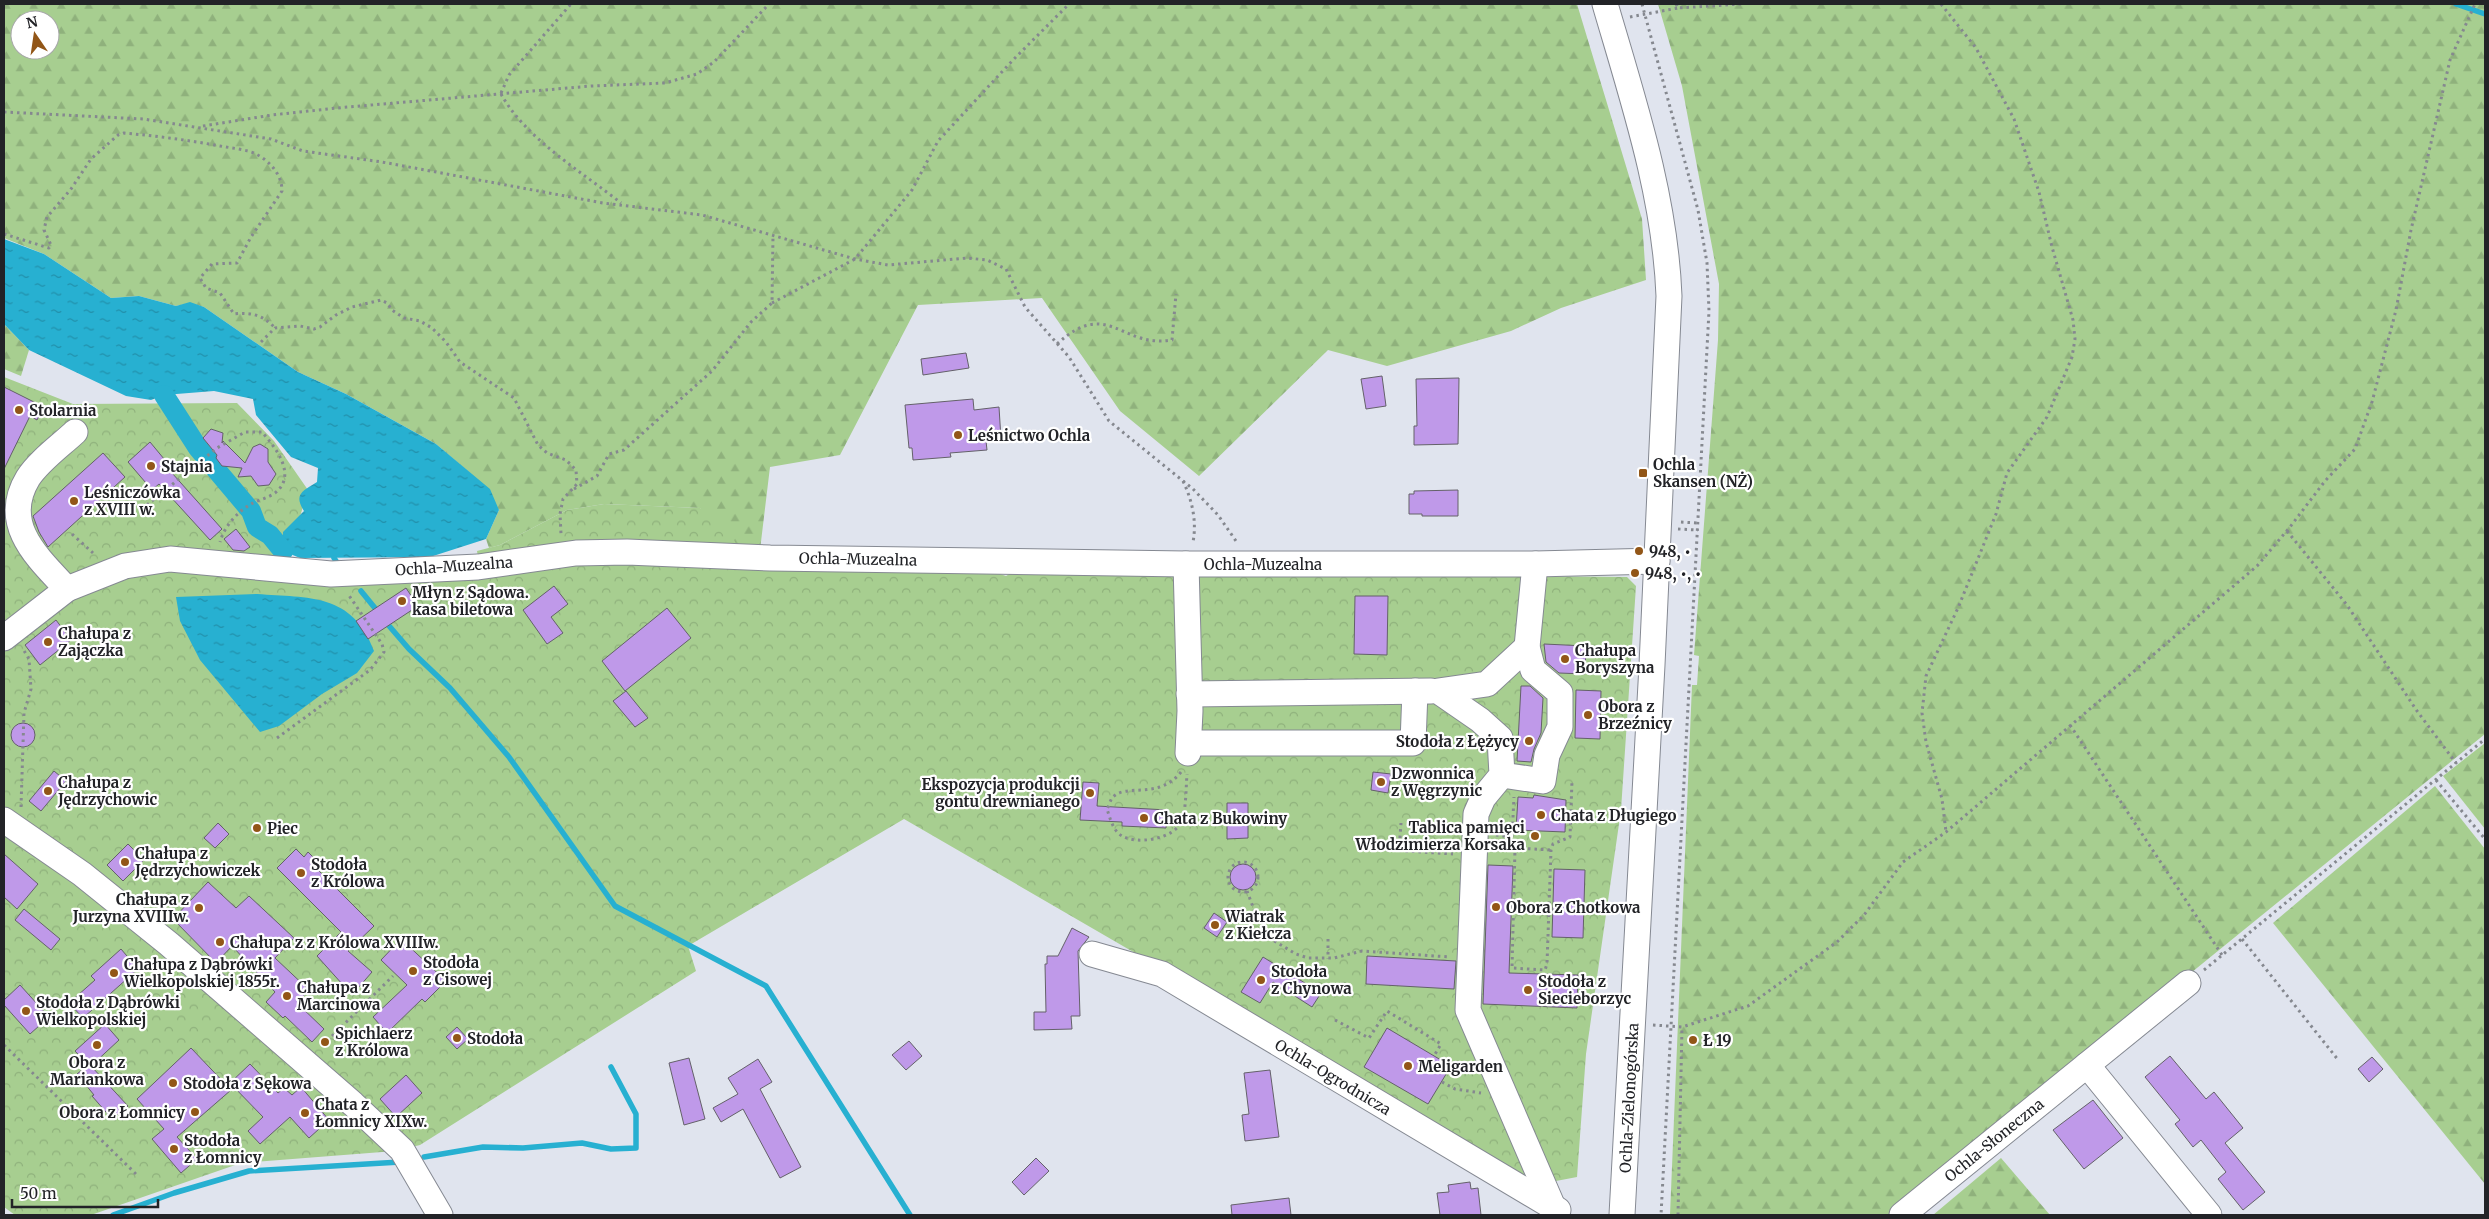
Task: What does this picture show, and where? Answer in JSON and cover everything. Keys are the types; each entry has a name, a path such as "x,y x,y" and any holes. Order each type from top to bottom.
{"street":[{"name":"Ochla-Zielonogórska","path":"1607,13 1651,167 1661,209 1668,256 1668,337 1622,1215"},
{"path":"67,589 22,537 17,521 17,498 29,476 75,432"},
{"name":"Ochla-Muzealna","path":"12,641 67,589 125,566 170,559 332,574 496,564 563,554 627,552 770,558 1186,564 1535,564 1657,561"},
{"path":"1186,564 1190,694 1189,752 1413,742 1426,691"},
{"path":"1535,564 1527,647 1533,670 1560,694 1560,727 1547,755 1543,781 1509,776 1483,798 1476,814 1468,1010 1506,1097 1560,1211"},
{"path":"1190,694 1426,691 1487,684 1527,647"},
{"path":"1426,691 1480,720 1500,738 1509,776"},
{"path":"11,825 75,869 169,944 353,1104 402,1150 440,1215"},
{"name":"Ochla-Ogrodnicza","path":"1092,954 1162,974 1560,1211"},
{"name":"Ochla-Słoneczna","path":"1902,1215 2188,983"},
{"path":"2087,1065 2209,1215"}],"path":[{"path":"501,94 509,75 571,4"},
{"path":"200,127 272,115 501,94 665,82 697,74 714,62 769,4"},
{"path":"563,554 560,514 566,495 597,476 609,454 624,450 712,371 751,322 772,303 855,258 912,190 938,141 1012,61 1069,4"},
{"path":"1676,4 1678,8"},
{"path":"1607,13 1741,4"},
{"path":"1941,4 1976,48 2014,119 2039,192 2052,247 2073,320 2075,339 2072,357 2047,417 2007,473 1992,523 1958,608 1926,676 1922,713 1926,742 1942,799 1946,832"},
{"path":"1671,1026 1682,1027 1748,1006 1838,942 1864,915 1904,862 1946,832 2257,566 2287,531 2325,481 2355,449 2372,402 2396,310 2411,230 2450,60 2475,4"},
{"path":"501,94 509,109 530,130 622,204"},
{"path":"4,112 143,119 271,139 304,151 382,162 603,203 702,215 773,236 888,265 967,258 987,260 1006,269 1025,307 1069,357 1109,421 1182,480 1218,515 1237,543"},
{"path":"4,234 49,248 51,245 44,230 47,218 71,189 91,159 118,135 124,133 173,138 253,153 266,160 276,170 282,183 282,191 251,237 237,263 212,264 200,278 206,288 220,293 234,314 252,313 269,321 275,328"},
{"path":"772,303 773,236"},
{"path":"1057,344 1070,333 1084,325 1097,323 1114,326 1148,340 1160,342 1172,340 1176,294"},
{"path":"261,342 275,328 300,326 308,329 320,327 336,315 352,307 381,300 404,318 420,321 432,328 449,346 460,362 514,398 538,445 547,453 566,460 576,470 577,484 574,489"},
{"path":"148,506 210,453 245,432 262,432 276,448 284,465 283,480 276,492 242,510 223,531 219,545 222,564"},
{"path":"1182,480 1189,493 1195,529 1186,564"},
{"path":"1680,522 1698,523"},
{"path":"1661,1215 1698,530"},
{"path":"2287,531 2347,605 2417,711 2456,763"},
{"path":"72,534 93,553"},
{"path":"277,738 370,670 384,652 382,644 343,588"},
{"path":"11,825 21,804 24,713 31,690 29,659 12,641"},
{"path":"2070,725 2222,955"},
{"path":"2188,983 2485,739"},
{"path":"1189,752 1182,821 1172,832 1159,839 1140,840 1122,836 1112,824 1107,809 1112,798 1123,792 1159,788 1172,783 1189,752"},
{"path":"1509,776 1512,836 1515,848 1512,968 1536,970 1545,970 1547,964 1551,850 1553,844 1570,837 1572,781"},
{"path":"2436,780 2485,839"},
{"path":"1399,851 1401,822"},
{"path":"1373,849 1399,851 1474,844 1512,836"},
{"path":"1515,848 1551,850"},
{"path":"1239,862 1250,864 1257,873 1256,884 1247,891 1235,890 1228,880 1230,868 1239,862"},
{"path":"1247,891 1266,936 1296,954 1308,958 1328,958 1362,951 1470,958"},
{"path":"1328,939 1328,958"},
{"path":"2242,939 2339,1061"},
{"path":"332,1036 393,976"},
{"path":"1336,1020 1368,1038 1387,1012 1441,1044 1434,1056"},
{"path":"1678,1215 1682,1027"},
{"path":"4,1045 136,1174"},
{"path":"1442,1082 1455,1088 1506,1097"}],"green space":[{"path":"4,4 1577,4 1642,219 1646,280 1561,308 1511,331 1387,366 1328,350 1199,476 1120,411 1042,298 918,305 840,455 770,467 760,550 738,548 700,508 604,504 567,510 500,545 489,548 486,539 499,510 470,473 436,444 346,394 298,372 204,307 190,303 176,306 139,296 111,298 44,254 4,238"},
{"path":"1658,4 2485,4 2485,734 1893,1215 1670,1215 1692,685 1697,685 1699,656 1694,655 1718,340 1719,284 1682,86"},
{"path":"4,324 29,350 21,376 4,369"},
{"path":"4,377 73,404 237,403 274,441 308,490 284,570 478,557 477,551 500,545 567,510 604,504 700,508 722,519 742,554 985,569 1006,576 1015,571 1627,577 1636,586 1621,810 1586,1054 1577,1177 1535,1185 904,819 688,946 696,971 420,1145 395,1151 241,1163 91,1215 15,1215 4,1207"},
{"path":"2485,743 2485,829 2443,776"},
{"path":"2435,786 2485,849 2485,1184 2273,923"},
{"path":"2001,1158 2050,1215 1933,1215"}],"water":[{"path":"4,239 44,254 111,298 139,296 176,306 190,302 204,307 298,372 346,394 436,444 490,489 499,510 486,539 430,557 300,558 283,551 283,532 304,511 299,501 300,497 304,491 317,482 318,468 291,457 256,415 253,399 214,391 164,395 151,400 126,396 29,350 4,324"},
{"path":"257,594 294,596 327,602 354,618 365,632 374,651 357,673 322,694 279,726 260,732 200,660 180,621 176,597"}],"building":[{"path":"966,353 969,368 923,375 921,359"},
{"path":"1382,376 1386,406 1366,409 1361,379"},
{"path":"1459,378 1458,444 1414,445 1414,426 1417,426 1416,379"},
{"name":"Stolarnia","path":"4,387 44,407 37,420 30,416 4,469"},
{"path":"973,399 974,410 999,407 1001,439 986,441 987,450 950,453 951,457 913,460 912,448 909,448 905,405"},
{"path":"211,429 223,433 222,443 223,441 245,463 253,447 260,444 268,449 268,462 276,474 269,485 258,486 251,476 238,477 242,468 222,466 216,458 217,455 203,438"},
{"path":"150,442 174,471 172,473 222,529 210,540 159,484 152,490 128,462"},
{"name":"Leśniczówka z XVIII w.","path":"103,453 125,477 48,547 39,532 33,516"},
{"path":"1458,490 1458,516 1409,514 1409,494 1414,494 1414,491"},
{"path":"236,529 250,547 244,551 233,550 224,539"},
{"path":"554,586 568,604 551,617 563,633 547,644 523,610"},
{"path":"406,588 418,606 368,639 356,621"},
{"path":"1355,596 1388,596 1387,655 1354,654"},
{"path":"667,608 691,638 625,691 602,661"},
{"name":"Chałupa z Zajączka","path":"56,620 71,640 40,665 25,645"},
{"name":"Chałupa Boryszyna","path":"1544,644 1586,646 1585,674 1559,673 1546,662"},
{"path":"1521,686 1530,686 1543,698 1541,733 1531,762 1517,761"},
{"name":"Obora z Brzeźnicy","path":"1576,690 1601,691 1600,739 1575,738"},
{"path":"626,691 648,718 635,727 613,701"},
{"path":"23,723 32,726 35,735 32,744 23,747 14,744 11,735 14,726"},
{"name":"Chałupa z Jędrzychowic","path":"54,771 66,781 41,811 29,801"},
{"name":"Dzwonnica z Węgrzynic","path":"1373,772 1391,774 1388,793 1371,790"},
{"path":"1083,782 1099,783 1097,806 1167,810 1166,828 1122,826 1122,822 1080,820"},
{"name":"Chata z Długiego","path":"1534,795 1566,800 1565,832 1516,830 1518,797 1533,798"},
{"path":"1227,803 1248,803 1248,838 1227,839"},
{"path":"218,823 229,834 215,848 204,838"},
{"name":"Chałupa z Jędrzychowiczek","path":"128,844 144,860 123,881 107,865"},
{"path":"296,849 304,857 308,852 319,863 315,867 374,926 348,951 372,972 352,995 317,956 341,932 277,868"},
{"path":"4,854 38,884 17,909 4,897"},
{"path":"1243,864 1252,868 1256,877 1252,886 1243,890 1234,886 1230,877 1234,868"},
{"path":"1488,865 1513,866 1509,973 1578,975 1577,1008 1483,1004"},
{"path":"1554,869 1585,870 1583,938 1552,937"},
{"path":"208,882 236,908 249,896 294,938 275,958 309,990 297,1003 324,1029 312,1042 285,1016 283,1018 266,1002 275,992 232,946 216,963 173,919"},
{"path":"24,909 60,939 51,950 15,920"},
{"name":"Wiatrak z Kiełcza","path":"1214,913 1227,922 1217,937 1204,928"},
{"path":"1072,928 1089,937 1078,951 1080,1016 1071,1016 1072,1029 1034,1030 1034,1012 1046,1012 1045,964 1047,964 1047,956 1058,956"},
{"name":"Stodoła z Cisowej","path":"401,939 446,981 425,1002 422,999 387,1033 373,1017 407,985 381,960"},
{"name":"Chałupa z Dąbrówki Wielkopolskiej 1855r.","path":"121,949 138,969 83,1018 69,1003 95,980 91,976"},
{"path":"1367,956 1456,961 1454,989 1366,984"},
{"path":"1263,957 1321,993 1312,1007 1273,982 1260,1003 1241,992"},
{"name":"Stodoła z Dąbrówki Wielkopolskiej","path":"20,985 49,1017 30,1034 4,1005 4,1000"},
{"path":"105,1024 119,1040 91,1066 128,1106 112,1119 92,1096 94,1095 77,1074 88,1065 75,1051"},
{"name":"Stodoła","path":"457,1027 468,1039 457,1049 446,1037"},
{"name":"Meligarden","path":"1387,1028 1451,1066 1428,1104 1364,1067"},
{"path":"909,1041 922,1056 906,1070 892,1055"},
{"path":"191,1048 231,1090 177,1137 197,1159 181,1173 152,1139 164,1129 137,1099"},
{"path":"2170,1056 2206,1099 2214,1092 2243,1128 2225,1143 2265,1192 2243,1210 2218,1179 2226,1172 2201,1140 2193,1147 2175,1124 2180,1120 2145,1077"},
{"path":"2372,1057 2383,1069 2369,1082 2358,1069"},
{"path":"689,1058 705,1119 684,1125 669,1063"},
{"path":"758,1059 772,1082 760,1089 801,1167 780,1178 743,1109 721,1122 713,1108 738,1094 728,1078"},
{"path":"250,1064 278,1093 284,1088 292,1095 301,1087 329,1120 309,1138 290,1117 260,1144 248,1131 263,1117 230,1083"},
{"path":"1270,1070 1279,1137 1245,1141 1242,1115 1249,1114 1244,1073"},
{"path":"406,1075 422,1093 396,1117 380,1099"},
{"path":"2093,1100 2123,1138 2084,1169 2053,1130"},
{"path":"1036,1158 1049,1171 1024,1195 1012,1182"},
{"path":"1470,1182 1471,1189 1478,1188 1481,1215 1440,1215 1437,1193 1449,1192 1448,1185"},
{"path":"1289,1198 1291,1215 1232,1215 1231,1205"}],"waterway":[{"path":"2456,4 2485,14"},
{"path":"164,395 198,448 251,511 257,527 270,535 283,551"},
{"path":"361,591 379,613"},
{"path":"384,620 409,649 450,688 509,757 615,906 766,986 910,1215"},
{"path":"424,1157 483,1147 523,1148 582,1143 611,1149 636,1148 636,1114 611,1067"},
{"path":"113,1215 174,1193 249,1171 400,1162"}],"place":[{"name":"Stolarnia","path":"19,410"},
{"name":"Leśnictwo Ochla","path":"958,435"},
{"name":"Stajnia","path":"151,466"},
{"name":"Ochla Skansen (NŻ)","path":"1643,473"},
{"name":"Leśniczówka z XVIII w.","path":"74,501"},
{"name":"948, •","path":"1639,551"},
{"name":"948, •, •","path":"1635,573"},
{"name":"Młyn z Sądowa. kasa biletowa","path":"402,601"},
{"name":"Chałupa z Zajączka","path":"48,642"},
{"name":"Chałupa Boryszyna","path":"1565,659"},
{"name":"Obora z Brzeźnicy","path":"1588,715"},
{"name":"Stodoła z Łężycy","path":"1529,741"},
{"name":"Dzwonnica z Węgrzynic","path":"1381,782"},
{"name":"Chałupa z Jędrzychowic","path":"48,791"},
{"name":"Ekspozycja produkcji gontu drewnianego","path":"1090,793"},
{"name":"Chata z Długiego","path":"1541,815"},
{"name":"Chata z Bukowiny","path":"1144,818"},
{"name":"Piec","path":"257,828"},
{"name":"Tablica pamięci Włodzimierza Korsaka","path":"1535,836"},
{"name":"Chałupa z Jędrzychowiczek","path":"125,862"},
{"name":"Stodoła z Królowa","path":"301,873"},
{"name":"Obora z Chotkowa","path":"1496,907"},
{"name":"Chałupa z Jurzyna XVIIIw.","path":"199,908"},
{"name":"Wiatrak z Kiełcza","path":"1215,925"},
{"name":"Chałupa z z Królowa XVIIIw.","path":"220,942"},
{"name":"Stodoła z Cisowej","path":"413,971"},
{"name":"Chałupa z Dąbrówki Wielkopolskiej 1855r.","path":"114,973"},
{"name":"Stodoła z Chynowa","path":"1261,980"},
{"name":"Stodoła z Siecieborzyc","path":"1528,990"},
{"name":"Chałupa z Marcinowa","path":"287,996"},
{"name":"Stodoła z Dąbrówki Wielkopolskiej","path":"26,1011"},
{"name":"Stodoła","path":"457,1038"},
{"name":"Ł 19","path":"1693,1040"},
{"name":"Spichlaerz z Królowa","path":"325,1042"},
{"name":"Obora z Mariankowa","path":"97,1045"},
{"name":"Meligarden","path":"1408,1066"},
{"name":"Stodoła z Sękowa","path":"173,1083"},
{"name":"Obora z Łomnicy","path":"195,1112"},
{"name":"Chata z Łomnicy XIXw.","path":"305,1113"},
{"name":"Stodoła z Łomnicy","path":"174,1149"}]}
